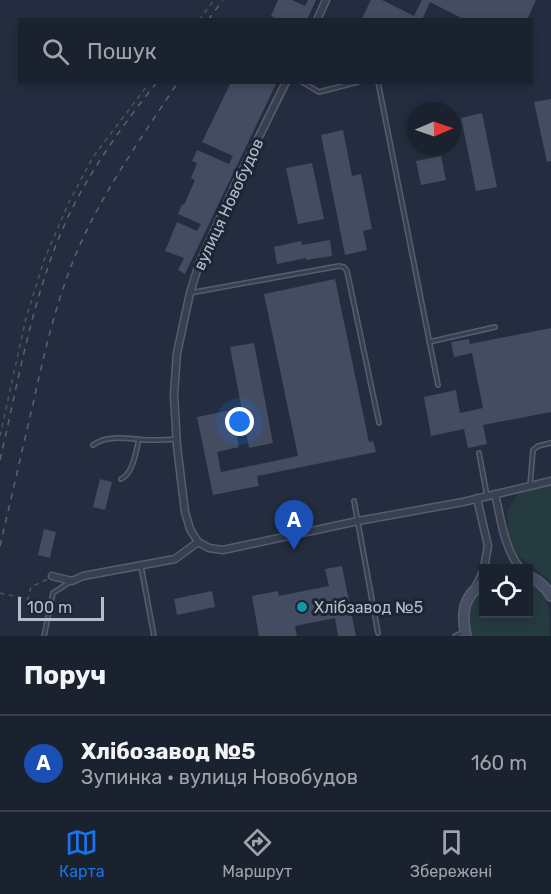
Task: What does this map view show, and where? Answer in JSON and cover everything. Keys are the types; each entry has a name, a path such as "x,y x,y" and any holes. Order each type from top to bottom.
{"street":[{"path":"318,18 326,0"},
{"name":"вулиця Новобудов","path":"198,542 190,530 185,512 174,395 177,353 199,264 285,84"},
{"path":"52,576 72,581 84,576 175,559 198,542 209,548 223,550 358,521 463,502 551,481"},
{"path":"495,494 508,549 517,564"},
{"path":"477,498 488,546 485,564"},
{"path":"533,578 551,596"},
{"path":"466,634 463,620 466,604 479,579"},
{"path":"474,589 479,585"}],"lane":[{"path":"305,84 319,92 350,84"},
{"path":"378,84 438,385"},
{"path":"190,293 339,266 344,267 347,271 379,423"},
{"path":"429,342 495,327"},
{"path":"93,445 112,438 177,439"},
{"path":"121,480 126,477 140,440"},
{"path":"530,486 533,450 538,446 551,443"},
{"path":"479,453 487,496"},
{"path":"354,501 378,633"},
{"path":"141,566 153,636"},
{"path":"44,636 53,594 72,581"},
{"path":"455,636 466,634"}],"path":[{"path":"200,18 214,0"},
{"path":"0,436 26,318 44,260 69,202 93,157 148,84"},
{"path":"0,593 28,599 31,587 52,576"}],"green space":[{"path":"551,486 551,583 533,567 533,564 529,564 518,556 509,539 507,511 520,492"},
{"path":"533,583 541,590 548,604 549,636 471,636 468,615 479,591 479,618 533,618"}],"building":[{"path":"278,0 292,0 305,6 308,0 316,0 308,18 271,16"},
{"path":"371,0 382,0 414,16 422,0 536,0 528,18 461,18 430,2 423,18 362,18"},
{"path":"230,84 276,84 185,274 178,270 184,258 165,251 177,222 197,231 201,224 178,214 195,180 191,178 197,163 192,161 197,150 229,164 233,156 202,142"},
{"path":"551,99 551,161 547,162 534,102"},
{"path":"482,113 497,187 476,191 461,118"},
{"path":"343,130 352,176 361,174 372,229 363,231 367,250 345,255 321,135"},
{"path":"441,156 446,180 421,185 416,161"},
{"path":"312,163 324,219 298,224 286,168"},
{"path":"330,240 332,256 277,264 274,247 301,241 302,245"},
{"path":"335,279 369,442 373,441 376,452 257,476 259,486 213,495 197,417 231,410 239,447 217,452 221,472 298,456 264,294"},
{"path":"551,328 551,412 483,425 487,444 468,448 464,429 431,436 424,397 456,390 460,413 483,408 472,353 454,357 451,342 469,339 470,344"},
{"path":"254,343 273,443 249,448 230,347"},
{"path":"100,479 112,482 105,510 93,507"},
{"path":"44,529 56,532 50,558 38,555"},
{"name":"Хлібзавод №5","path":"342,566 356,636 338,636 335,618 295,626 297,636 259,636 252,596 278,591 279,596 329,586 325,569"},
{"path":"212,591 215,607 177,615 174,599"}],"railway":[{"path":"210,18 223,0"},
{"path":"0,460 32,321 58,240 89,177 155,84"},
{"path":"0,546 47,344 71,266 89,225 113,183 177,84"}],"place":[{"name":"Хлібозавод №5","path":"294,550"},
{"name":"Хлібзавод №5","path":"302,607"}]}
